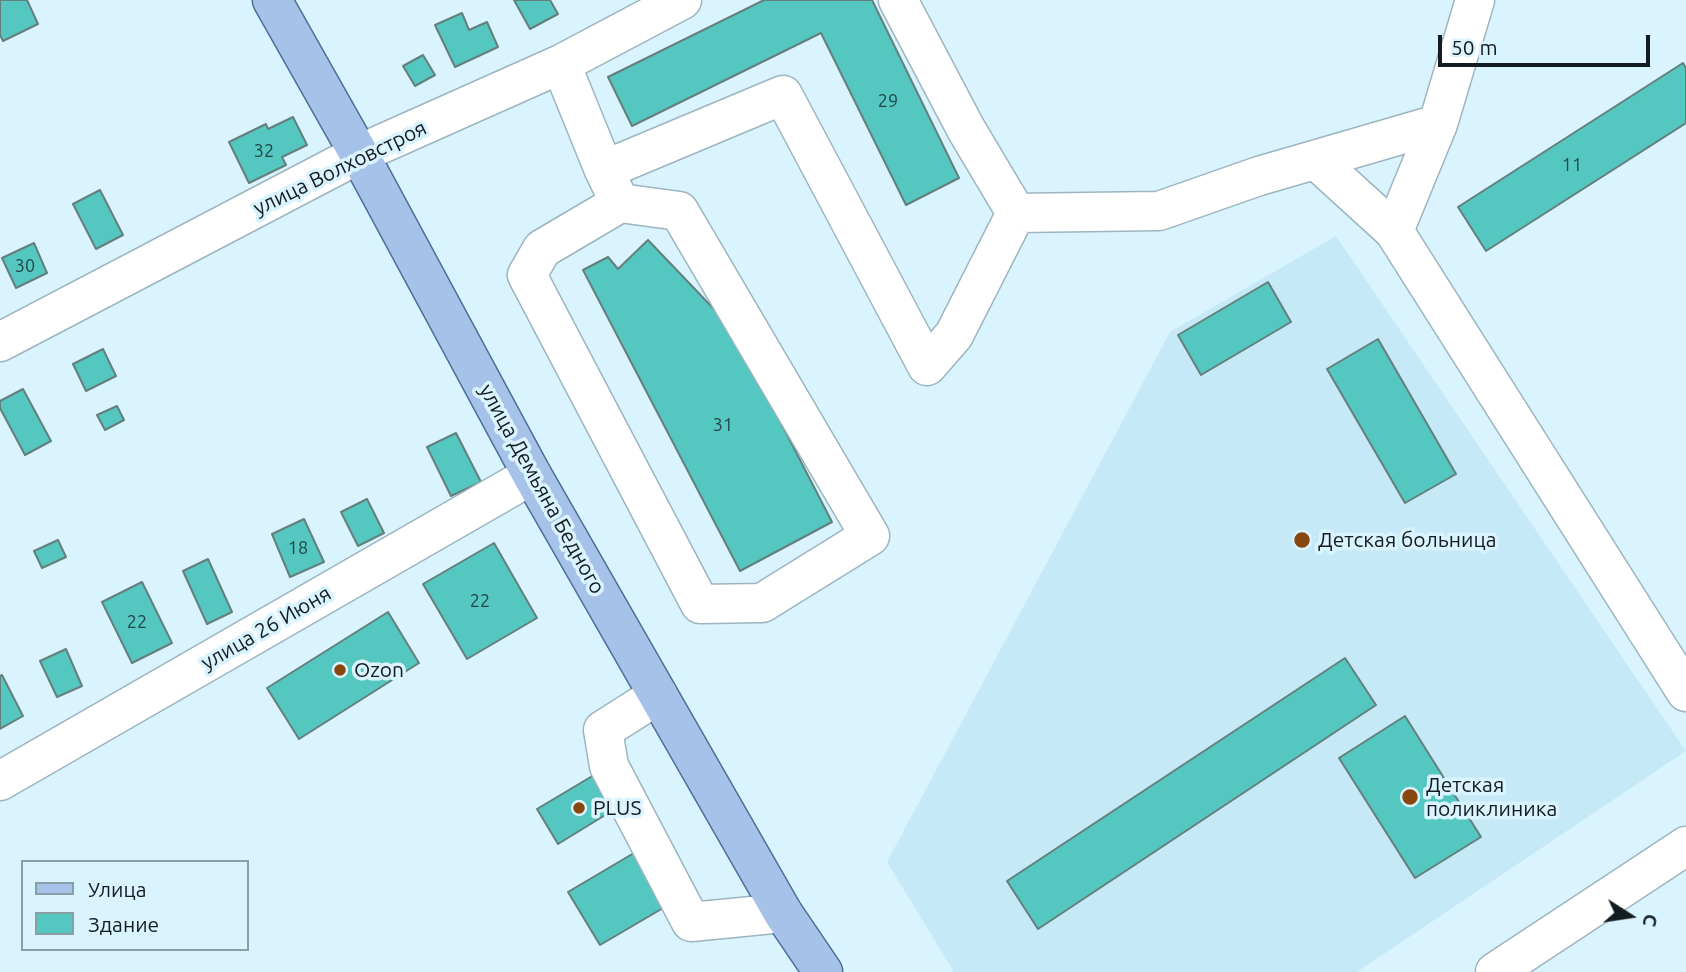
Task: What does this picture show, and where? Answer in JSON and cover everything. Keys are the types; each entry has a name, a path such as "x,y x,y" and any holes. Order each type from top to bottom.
{"main road":[{"name":"улица Демьяна Бедного","path":"272,0 532,475 783,913 823,972"}],"street":[{"name":"улица Волховстроя","path":"0,342 359,155 561,64 682,0"},
{"path":"898,0 966,129 1016,213"},
{"path":"1394,231 1438,124 1475,0"},
{"path":"561,64 612,187 679,211 870,536 762,604 700,604 527,275 542,249 612,187 783,95 927,366 954,335 1016,213"},
{"path":"1016,213 1159,211 1259,176 1438,124"},
{"path":"1316,160 1394,231 1686,692"},
{"name":"улица 26 Июня","path":"0,781 532,475"},
{"path":"658,695 603,730 609,766 691,922 783,913"},
{"path":"1495,972 1686,846"}],"shaded area":[{"name":"Детская больница","path":"1336,236 1686,751 1357,972 954,972 887,862 1170,332"}],"building":[{"path":"0,0 27,0 38,24 3,41 0,35"},
{"path":"514,0 550,0 558,14 530,29"},
{"path":"764,0 872,0 959,178 906,205 821,33 632,126 608,77"},
{"path":"462,13 469,30 487,22 498,47 455,67 435,25"},
{"path":"423,55 435,75 415,86 403,66"},
{"path":"1683,63 1686,68 1686,123 1486,251 1458,207"},
{"path":"293,117 307,145 282,157 286,165 249,183 229,142 266,124 268,129"},
{"path":"100,190 123,235 96,249 73,204"},
{"path":"648,240 732,328 832,522 740,571 583,270 608,257 618,269"},
{"path":"34,243 47,273 16,288 2,258"},
{"path":"1268,282 1291,322 1201,375 1178,335"},
{"path":"1378,339 1456,474 1405,503 1327,369"},
{"path":"103,349 116,376 86,391 73,364"},
{"path":"23,389 51,441 25,455 0,408 0,401"},
{"path":"117,406 124,420 105,430 97,415"},
{"path":"456,433 481,482 451,496 427,447"},
{"path":"367,499 384,533 358,546 341,512"},
{"path":"304,519 324,562 290,577 272,534"},
{"path":"58,540 66,557 42,568 34,551"},
{"path":"494,543 537,618 467,659 423,584"},
{"path":"208,559 232,612 207,624 183,571"},
{"path":"142,582 172,643 132,663 102,602"},
{"path":"388,612 419,663 299,739 267,688"},
{"path":"66,649 82,686 57,697 40,661"},
{"path":"1345,658 1376,705 1038,929 1007,881"},
{"path":"2,675 23,716 0,729 0,676"},
{"path":"1405,716 1481,837 1415,878 1339,758"},
{"name":"PLUS","path":"599,772 620,806 558,844 537,809"},
{"path":"639,850 670,904 600,945 568,892"}],"place":[{"name":"Детская больница","path":"1302,540"},
{"name":"Ozon","path":"340,670"},
{"name":"Детская поликлиника","path":"1410,797"},
{"name":"PLUS","path":"579,808"}]}
